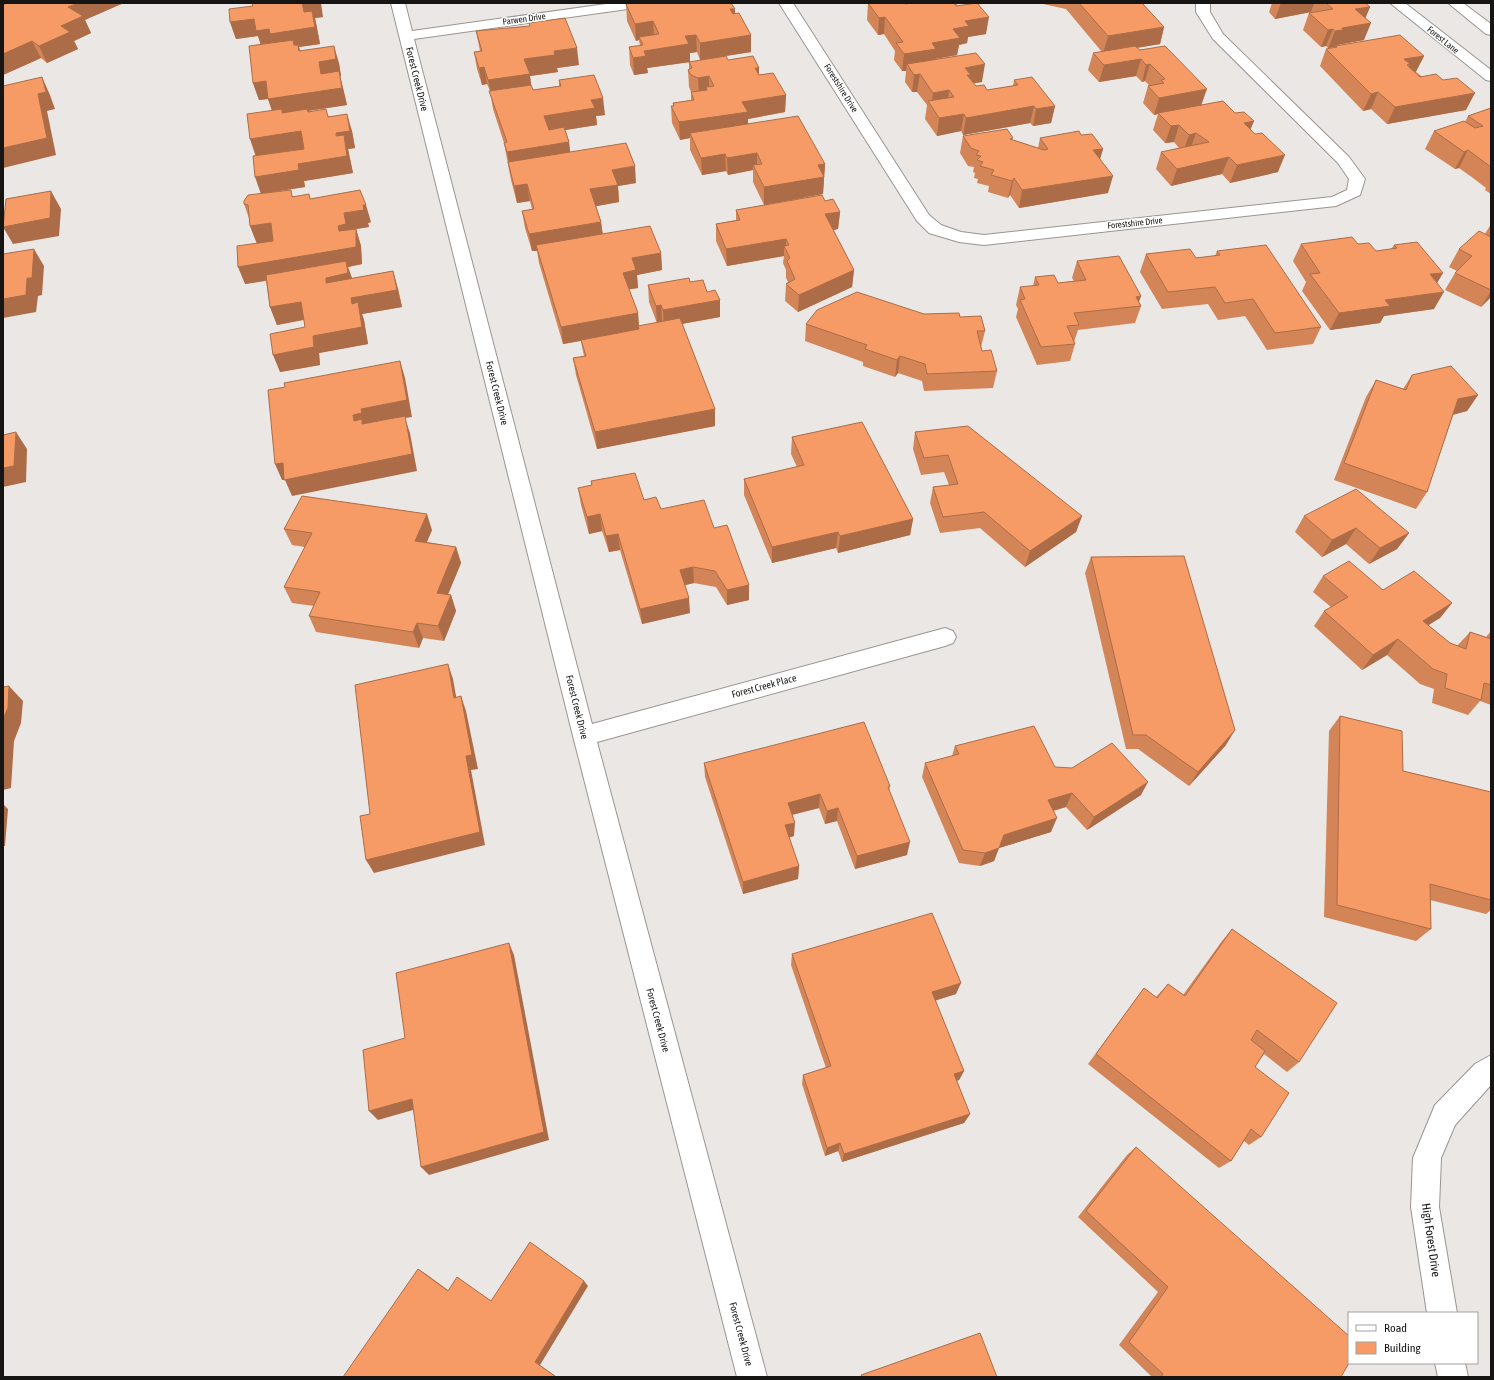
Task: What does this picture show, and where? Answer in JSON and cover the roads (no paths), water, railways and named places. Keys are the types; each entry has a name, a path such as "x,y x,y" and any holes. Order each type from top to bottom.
{"street":[{"name":"Forest Creek Drive","path":"398,3 584,736 752,1377"},
{"name":"Parwen Drive","path":"406,36 642,3"},
{"name":"Forestshire Drive","path":"786,3 923,218 935,229 959,237 984,240 1336,201 1354,192 1357,179 1344,160 1218,36 1203,12 1203,3"},
{"name":"Forest Lane","path":"1396,3 1491,77"},
{"path":"1455,3 1491,31"},
{"name":"Forest Creek Place","path":"584,736 945,637"},
{"name":"High Forest Drive","path":"1442,1312 1425,1206 1427,1158 1445,1116 1484,1073 1491,1068"},
{"path":"1450,1364 1453,1377"}]}
